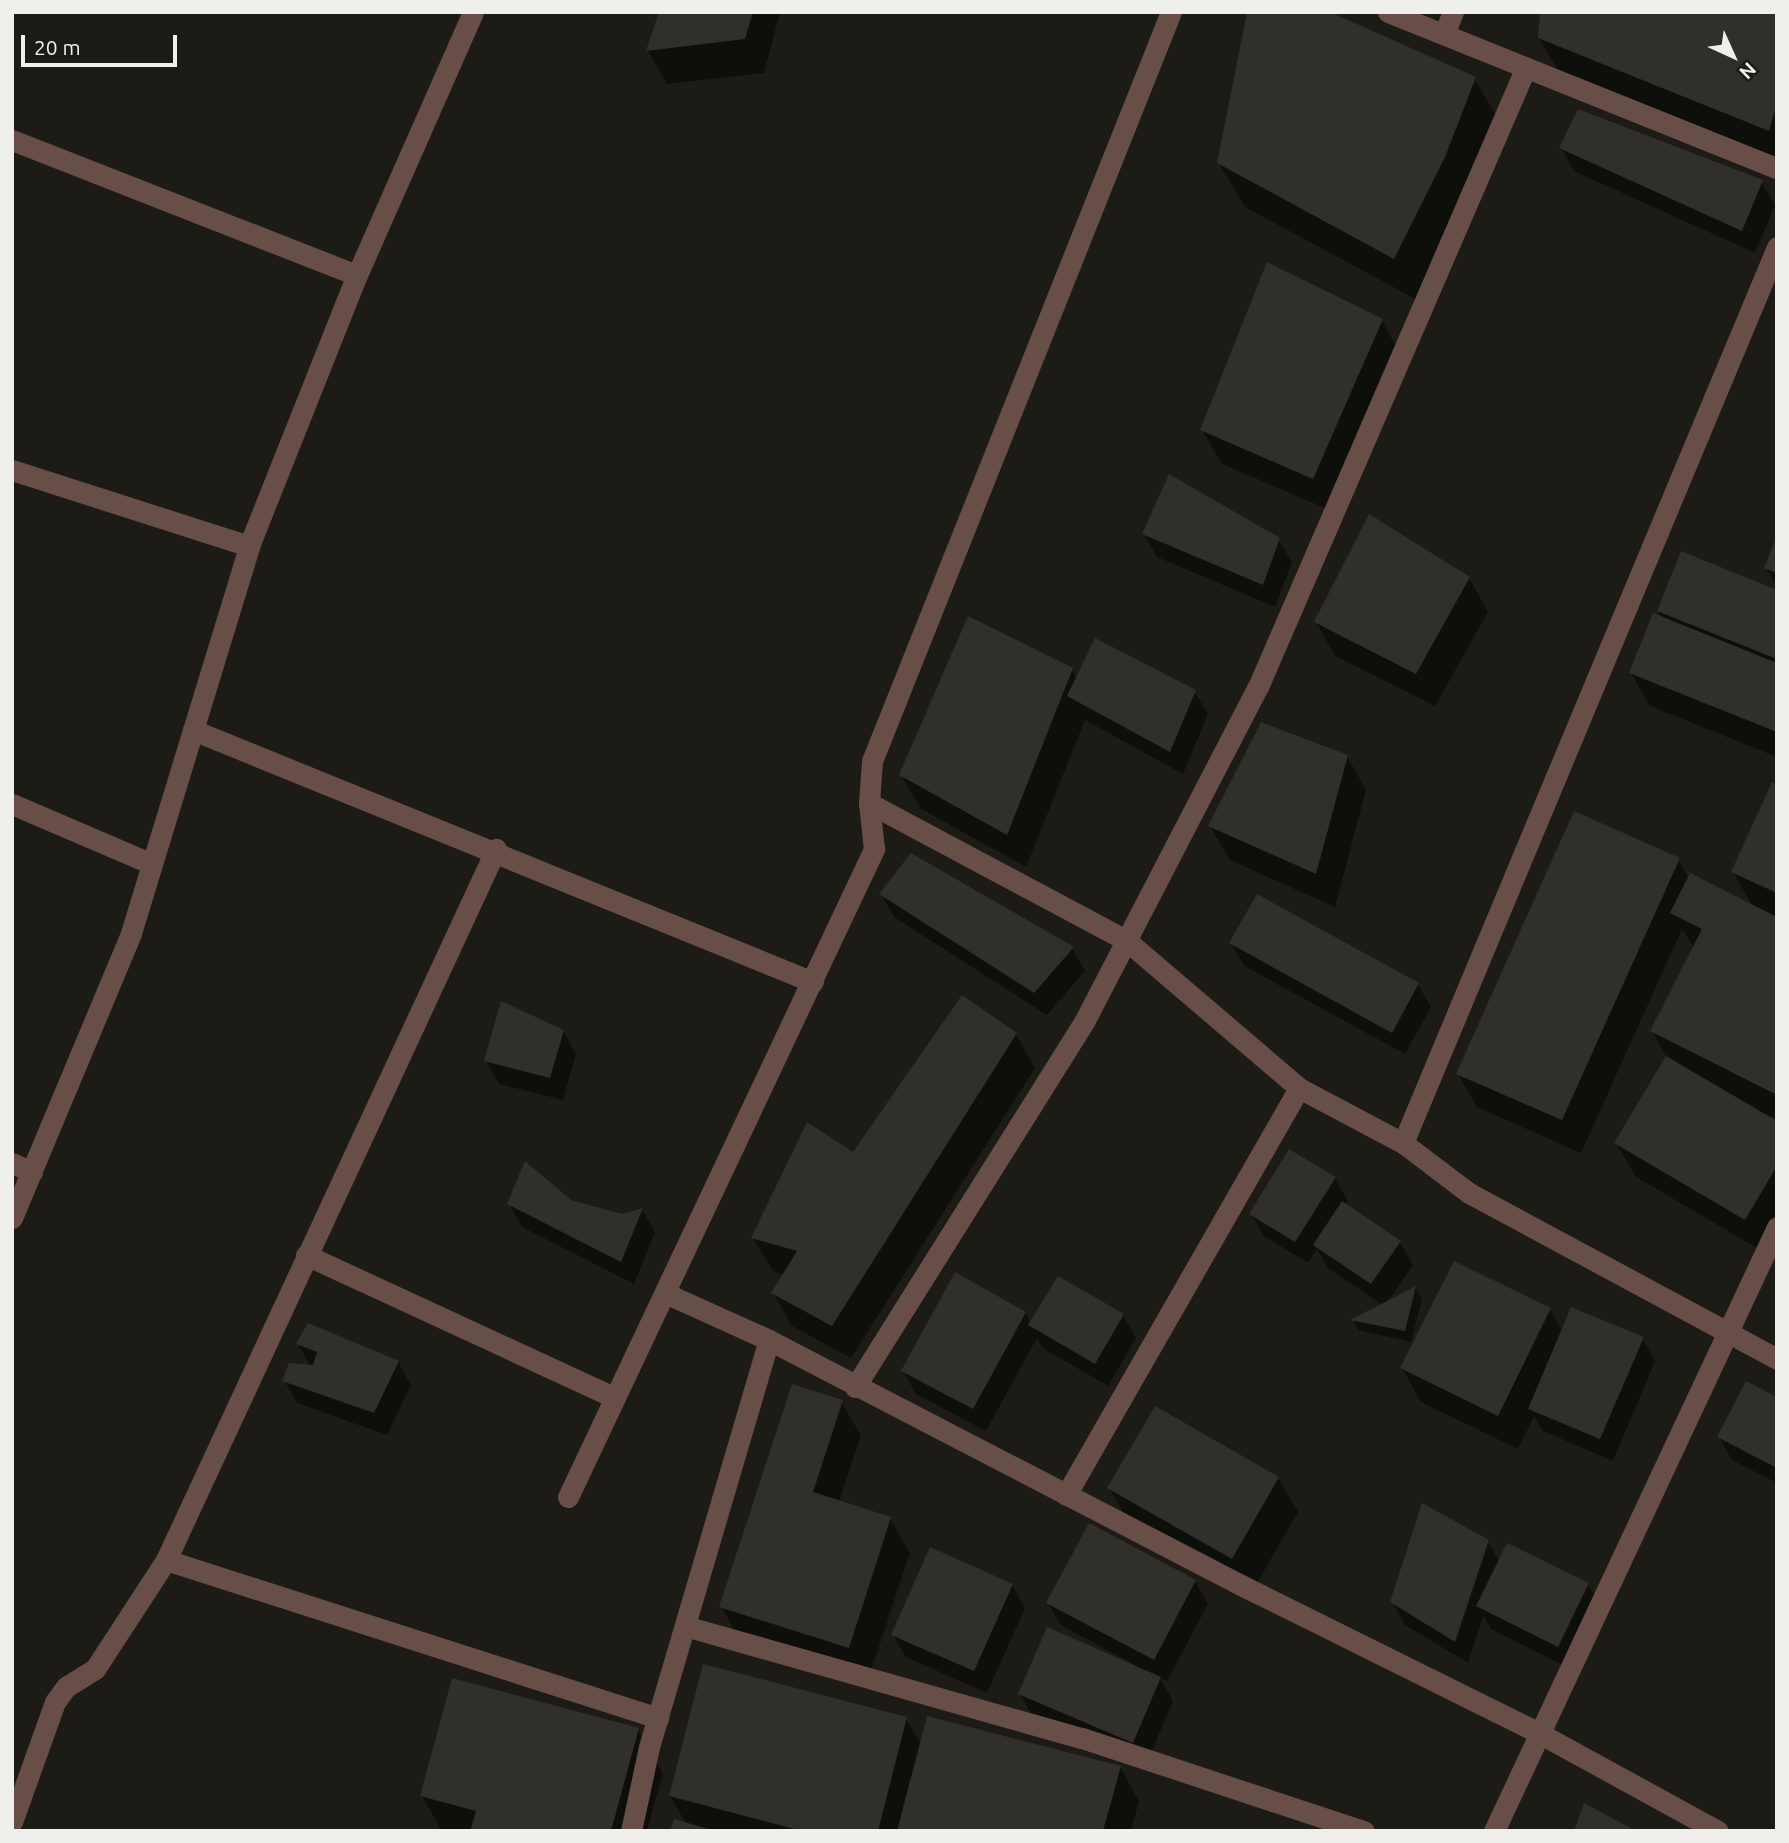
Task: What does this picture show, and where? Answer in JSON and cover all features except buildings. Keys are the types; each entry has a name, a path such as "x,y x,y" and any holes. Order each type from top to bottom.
{"street":[{"path":"12,1219 22,1168 131,933 249,546 357,275 473,12"},
{"path":"568,1497 874,849 869,803 872,761 1171,12"},
{"path":"1388,12 1777,168"},
{"path":"1444,34 1453,12"},
{"path":"855,1387 1084,1022 1258,687 1526,67"},
{"path":"12,140 357,275"},
{"path":"1403,1143 1777,247"},
{"path":"12,470 249,546"},
{"path":"192,730 496,849 813,982"},
{"path":"869,803 1128,941 1299,1087 1403,1143 1469,1194 1777,1359"},
{"path":"12,804 152,864"},
{"path":"12,1822 55,1702 66,1687 95,1670 166,1560 496,849"},
{"path":"1066,1495 1299,1087"},
{"path":"1494,1831 1537,1732 1777,1227"},
{"path":"306,1255 615,1398"},
{"path":"665,1293 769,1340 1066,1495 1537,1732 1718,1831"},
{"path":"631,1831 658,1718 769,1340"},
{"path":"166,1560 658,1718"},
{"path":"685,1626 1082,1738 1364,1831"}]}
